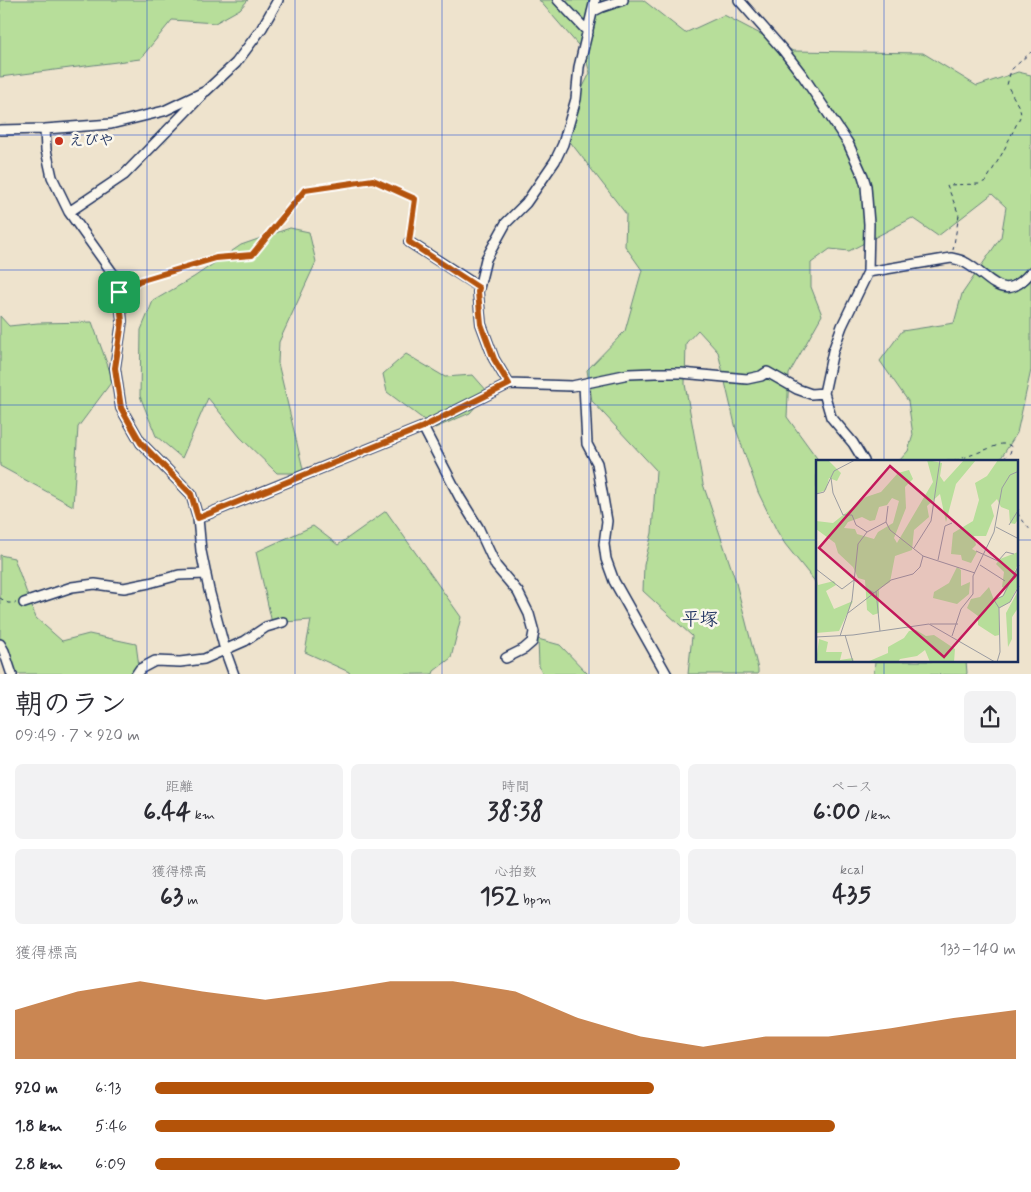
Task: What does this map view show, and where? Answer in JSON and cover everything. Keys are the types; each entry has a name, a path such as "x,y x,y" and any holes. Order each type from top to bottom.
{"street":[{"path":"69,212 124,175 236,63 262,28 278,0"},
{"path":"558,0 588,32"},
{"path":"509,384 494,359 481,324 478,292 486,259 506,223 526,203 563,144 576,99 579,67 595,0"},
{"path":"592,12 623,0"},
{"path":"739,0 804,76 848,143 866,186 869,224 868,272 842,326 833,352 824,393 831,417 853,443 863,460"},
{"path":"0,130 111,124 164,111 206,91"},
{"path":"46,129 46,150 52,177 69,212 114,275 119,292 122,322 115,368 121,408 141,443 191,494 198,518 201,551 206,574 225,650 234,674"},
{"path":"409,242 479,288"},
{"path":"868,272 951,258 964,262 1001,288 1010,288 1019,284 1031,272"},
{"path":"198,518 423,427 509,384 572,386 629,374 681,373 748,379 761,376 767,372 804,392 811,394 824,393"},
{"path":"584,384 587,444 597,463 607,522 604,544 606,559 617,587 667,674"},
{"path":"423,427 460,498 478,527 496,566 518,592 529,614 534,632 532,642 524,649 506,658"},
{"path":"24,603 72,587 95,584 124,588 179,575 206,574"},
{"path":"136,674 140,669 155,661 180,662 204,659 245,641 266,627 284,622"},
{"path":"0,644 12,674"}],"path":[{"path":"951,258 959,215 947,185 978,184 986,181 1021,115 1020,109 1007,85 1011,70 1031,52"},
{"path":"119,292 139,281 216,258 252,255 305,190 373,180 415,199 409,242"},
{"path":"958,460 1001,444 1007,444 1012,447 1010,453 1002,460"},
{"path":"1018,514 1031,531"},
{"path":"0,598 8,603 24,603"}],"green space":[{"path":"0,0 248,0 240,9 215,23 172,20 140,59 0,77"},
{"path":"539,0 643,0 685,33 724,15 793,51 923,53 977,86 1018,72 1031,75 1031,370 1017,433 1000,460 900,460 908,451 913,435 908,401 880,361 902,331 954,323 962,294 1001,237 1006,207 992,194 938,236 912,218 849,251 830,249 811,263 811,287 822,315 789,374 787,417 818,460 816,460 816,583 785,544 758,492 736,429 718,352 698,330 686,343 685,384 703,484 735,579 758,674 688,674 692,636 643,591 644,565 652,533 656,470 592,401 587,370 625,331 642,270 625,246 626,214 561,130 590,73 584,52"},
{"path":"290,228 309,232 316,262 279,342 278,363 304,473 277,473 240,437 208,398 182,458 156,436 140,396 141,330 153,301 194,277 241,245"},
{"path":"0,316 9,326 38,323 92,322 113,380 78,427 73,506 0,466"},
{"path":"406,354 445,377 473,375 488,392 470,413 435,428 387,392 383,374"},
{"path":"386,511 461,617 451,658 434,671 433,674 350,674 305,652 311,620 272,623 256,552 313,526 338,545"},
{"path":"0,555 14,558 36,618 62,641 89,634 136,644 140,674 18,674 0,643"},
{"path":"538,639 560,645 588,674 543,674 539,666"},
{"path":"875,662 966,662 967,673 966,674 874,674"}],"place":[{"name":"えびや","path":"59,141"}],"district":[{"name":"平塚","path":"700,620"}],"route":[{"path":"373,180 415,199 409,242 479,288 481,324 494,359 509,384 423,427 198,518 191,494 141,443 121,408 115,368 122,322 119,292 139,281 216,258 252,255 305,190 373,180"}]}
